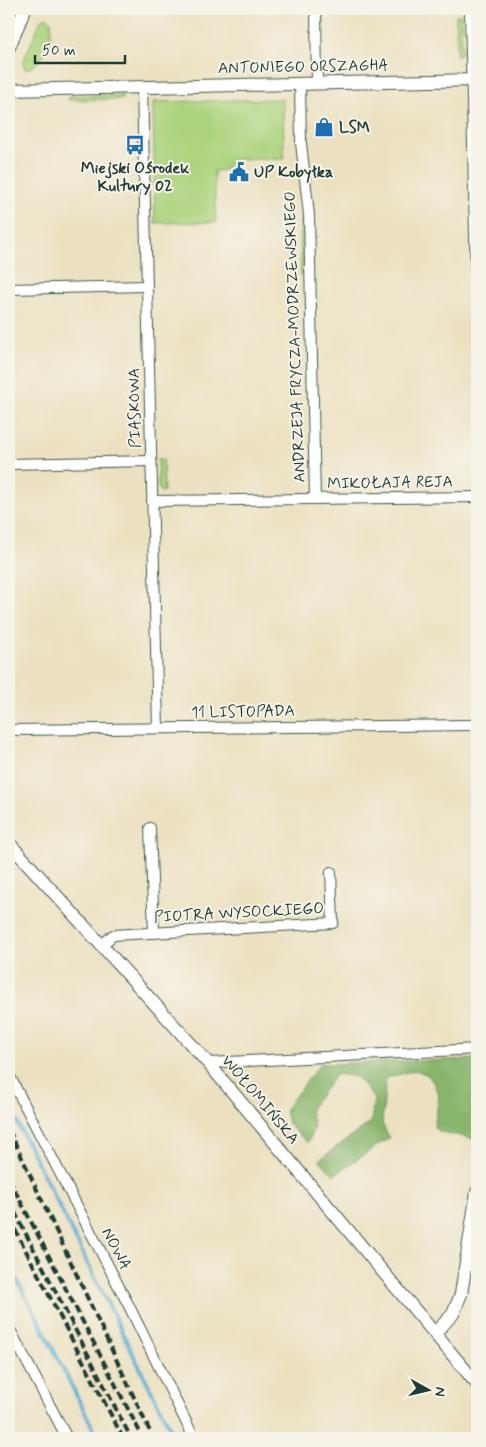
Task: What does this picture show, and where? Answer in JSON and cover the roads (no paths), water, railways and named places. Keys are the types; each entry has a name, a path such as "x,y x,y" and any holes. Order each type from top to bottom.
{"street":[{"path":"9,47 25,9"},
{"path":"316,9 317,84"},
{"path":"471,9 475,80 477,280"},
{"name":"ANTONIEGO ORSZAGHA","path":"9,90 475,80"},
{"name":"ANDRZEJA FRYCZA-MODRZEWSKIEGO","path":"300,84 301,143 308,216 315,499"},
{"name":"PIASKOWA","path":"142,87 158,728"},
{"path":"9,289 147,286"},
{"path":"9,464 151,461"},
{"name":"MIKOŁAJA REJA","path":"152,501 477,497"},
{"name":"11 LISTOPADA","path":"9,730 477,725"},
{"path":"150,828 154,933"},
{"name":"WOŁOMIŃSKA","path":"9,844 208,1063 477,1384"},
{"name":"PIOTRA WYSOCKIEGO","path":"101,946 113,934 332,923 331,872"},
{"path":"208,1063 477,1049"},
{"name":"NOWA","path":"9,1075 129,1306 194,1438"},
{"path":"435,1333 453,1314 460,1294 477,1192"},
{"path":"9,1328 67,1438"}],"waterway":[{"path":"9,1106 175,1438"},
{"path":"9,1265 98,1438"}],"railway":[{"path":"9,1130 153,1438"},
{"path":"9,1179 143,1438"},
{"path":"9,1201 131,1438"},
{"path":"9,1218 123,1438"}],"place":[{"name":"LSM","path":"324,127"},
{"name":"Miejski Ośrodek Kultury 02","path":"135,145"},
{"name":"UP Kobyłka","path":"239,172"}]}
